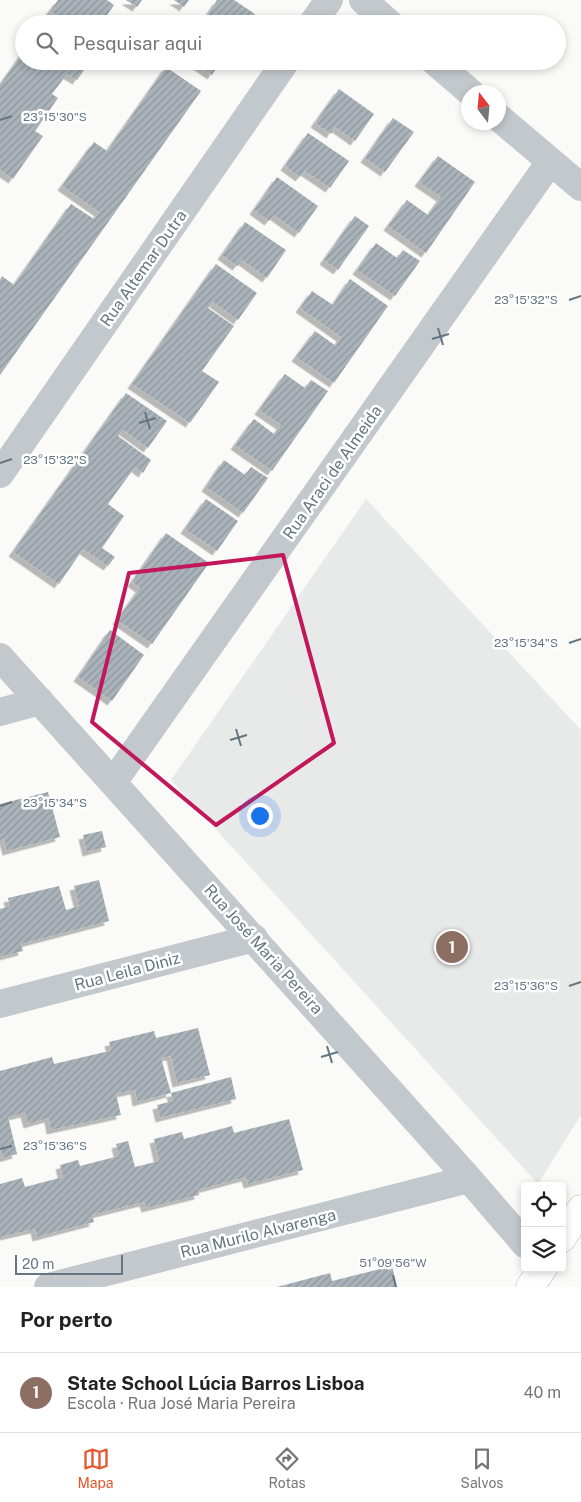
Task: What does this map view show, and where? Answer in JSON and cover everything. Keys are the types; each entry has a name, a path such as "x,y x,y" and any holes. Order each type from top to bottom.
{"main road":[{"path":"566,1232 581,1209"},
{"path":"530,1287 539,1272"}],"street":[{"path":"318,15 329,0"},
{"path":"363,0 380,15"},
{"name":"Rua Altemar Dutra","path":"0,474 280,70"},
{"path":"444,70 462,85"},
{"path":"506,124 581,186"},
{"name":"Rua Araci de Almeida","path":"114,781 550,162"},
{"name":"Rua José Maria Pereira","path":"0,657 114,781 521,1239"},
{"path":"0,712 40,702"},
{"name":"Rua Leila Diniz","path":"0,1004 254,938"},
{"name":"Rua Murilo Alvarenga","path":"48,1287 469,1179"}],"highlighted area":[{"path":"283,555 334,743 216,825 92,722 129,573"}],"shaded area":[{"path":"366,499 581,730 581,1115 539,1182 536,1182 171,780"}],"building":[{"path":"58,0 107,0 114,5 107,15 56,15 50,11"},
{"path":"126,0 142,0 137,7"},
{"path":"174,0 189,0 184,7"},
{"path":"217,0 234,0 255,14 254,15 208,15"},
{"path":"15,64 15,70 84,70 77,80 67,74 52,94 58,98 35,131 43,136 13,179 0,170 0,85"},
{"path":"164,70 170,70 201,91 0,375 0,280 2,276 14,285 71,204 94,219 99,212 62,186 94,142 107,151"},
{"path":"205,70 215,70 212,75"},
{"path":"339,89 374,114 355,141 335,127 331,134 315,123"},
{"path":"393,118 414,132 385,172 365,158"},
{"path":"308,133 349,161 330,188 305,171 300,177 285,166"},
{"path":"438,156 475,182 426,253 388,226 407,200 428,215 441,197 419,182"},
{"path":"277,177 318,206 299,233 274,215 269,221 254,210"},
{"path":"355,216 369,226 338,270 324,260"},
{"path":"245,222 286,250 267,278 242,260 237,266 222,255"},
{"path":"376,243 397,258 403,250 420,261 395,296 357,270"},
{"path":"216,264 257,293 238,320 213,302 208,308 234,326 202,371 219,382 190,423 132,384"},
{"path":"350,279 388,306 334,383 296,357 315,331 336,346 341,337 300,308 312,291 333,305"},
{"path":"285,374 305,388 311,380 328,391 272,471 235,445 254,419 274,434 281,425 259,410"},
{"path":"126,393 167,421 148,448 123,430 118,436 151,460 143,473 135,467 108,504 124,516 102,548 115,557 108,566 83,549 59,584 13,552"},
{"path":"224,460 245,475 251,467 268,478 243,513 206,487"},
{"path":"206,499 238,521 217,551 185,529"},
{"path":"166,533 209,563 152,644 117,620 140,588 132,582"},
{"path":"110,630 144,655 112,701 78,677"},
{"path":"48,792 60,837 7,851 4,839 0,840 0,804"},
{"path":"102,831 106,847 87,852 83,835"},
{"path":"99,880 109,921 21,944 23,951 0,957 0,909 10,906 8,898 59,886 66,910 79,906 74,886"},
{"path":"198,1028 210,1075 177,1083 171,1056 161,1058 171,1093 137,1102 135,1090 116,1094 121,1115 51,1130 49,1118 28,1124 25,1113 8,1117 17,1154 3,1158 0,1145 0,1071 52,1057 54,1064 105,1052 111,1050 109,1042 154,1031 156,1038"},
{"path":"231,1077 236,1099 160,1118 157,1105 173,1101 171,1093"},
{"path":"289,1119 303,1170 248,1184 246,1177 198,1190 199,1195 146,1208 144,1202 92,1215 94,1222 37,1237 35,1229 0,1237 0,1184 22,1178 25,1187 63,1177 60,1165 78,1160 80,1166 119,1156 116,1144 128,1141 135,1167 159,1161 154,1139 182,1132 184,1139 232,1126 234,1133"},
{"path":"392,1266 397,1287 277,1287 330,1273 332,1281"}],"place":[{"name":"State School Lúcia Barros Lisboa","path":"452,947"}]}
